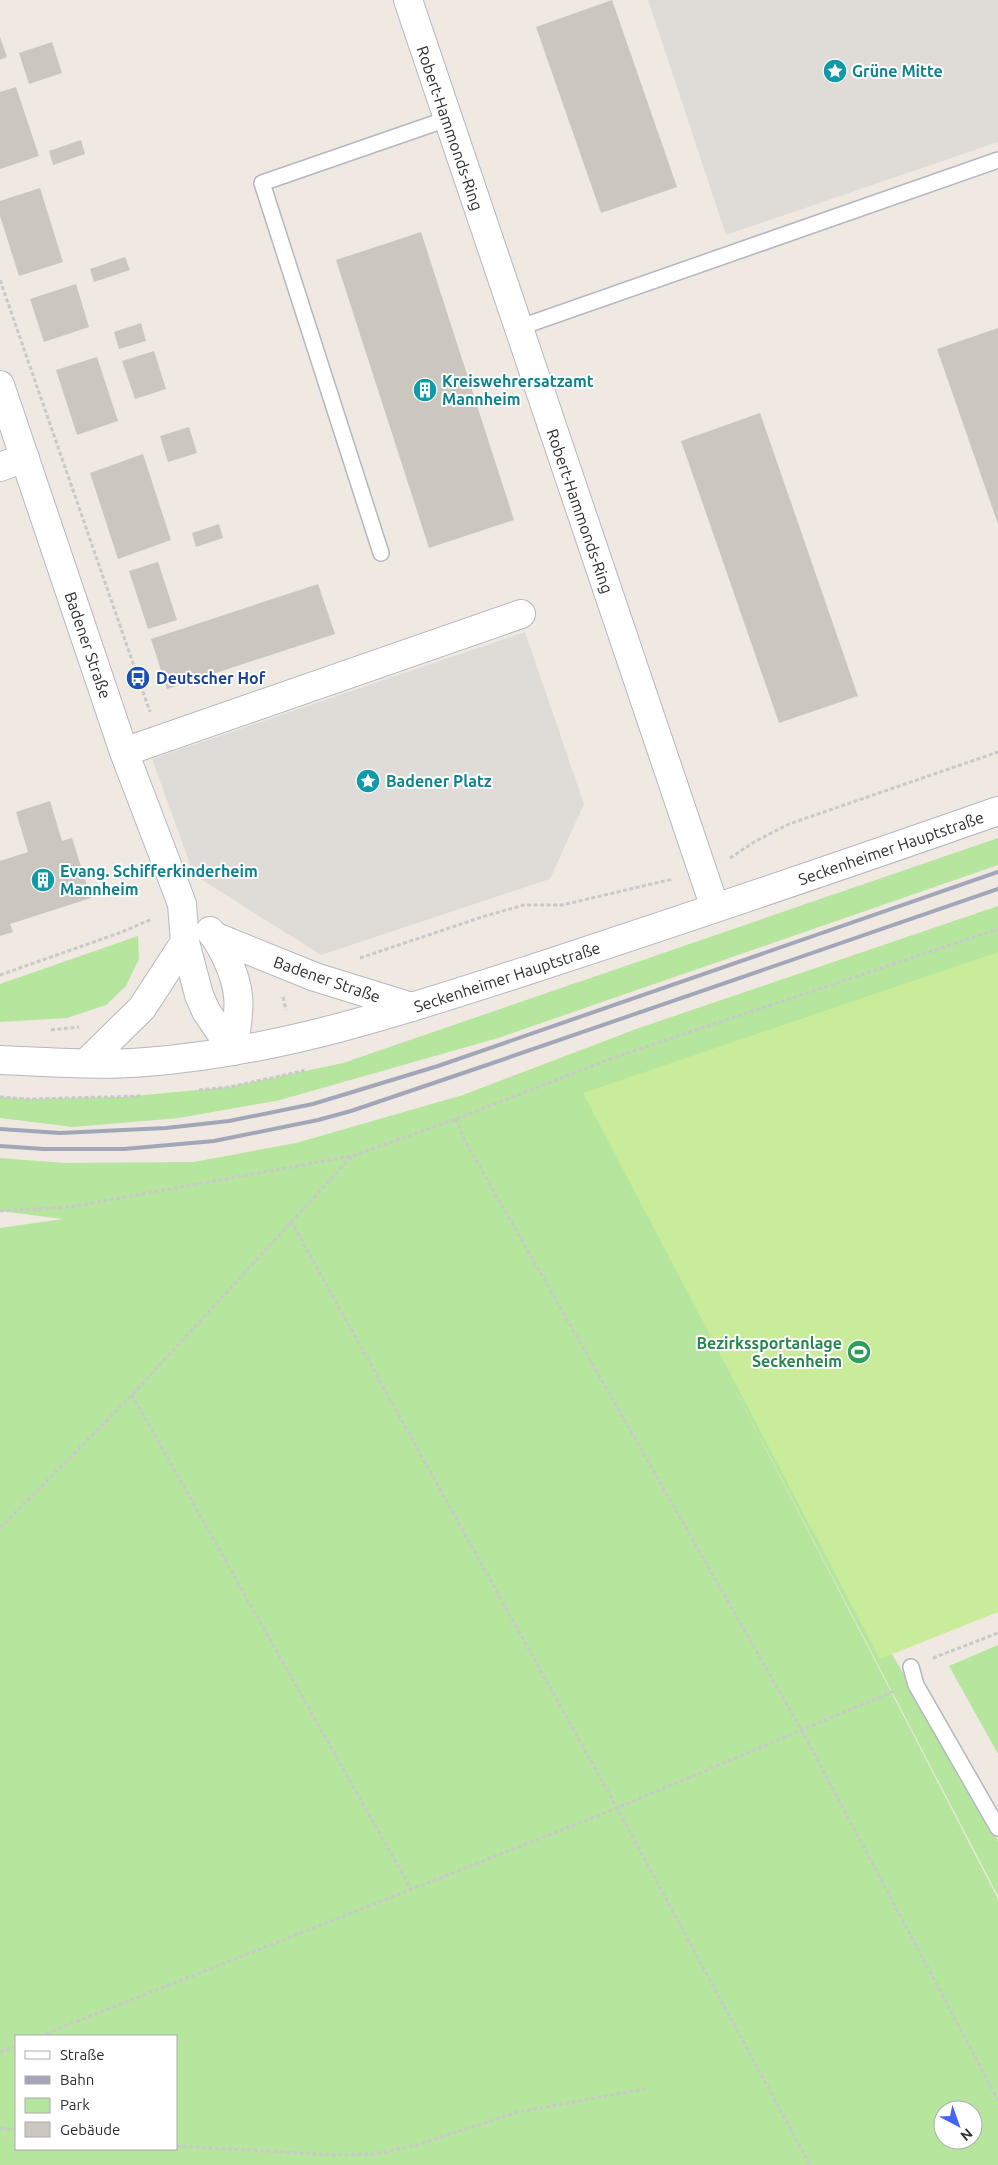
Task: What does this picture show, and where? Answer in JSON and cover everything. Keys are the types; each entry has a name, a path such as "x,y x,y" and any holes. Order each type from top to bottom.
{"street":[{"name":"Robert-Hammonds-Ring","path":"408,0 715,908"},
{"name":"Badener Straße","path":"0,385 124,752 182,904 184,942 199,995 206,1011 234,1051"},
{"path":"0,467 25,458"},
{"path":"124,752 521,614"},
{"name":"Seckenheimer Hauptstraße","path":"0,1060 86,1063 145,1062 234,1051 295,1038 412,1008 715,908 998,811"},
{"name":"Badener Straße","path":"182,904 216,937 235,976 240,1003 234,1051"},
{"name":"Badener Straße","path":"216,937 315,978 412,1008"},
{"path":"86,1063 142,1008 184,942"}],"lane":[{"path":"381,553 262,183 447,119"},
{"path":"518,328 998,160"},
{"path":"911,1667 916,1685 998,1828"}],"path":[{"path":"0,280 160,740"},
{"path":"315,978 361,958 524,905 562,905 702,871 719,864 754,842 789,824 998,752"},
{"path":"0,975 122,932 182,904"},
{"path":"0,1212 70,1207 352,1156 456,1119 615,1057 998,929"},
{"path":"50,1030 80,1027"},
{"path":"456,1119 470,1150 802,1731 998,2100"},
{"path":"0,1528 132,1395 352,1156"},
{"path":"291,1221 617,1808 810,2165"},
{"path":"132,1395 411,1889"},
{"path":"911,1667 998,1633"},
{"path":"43,2035 617,1808 890,1692 916,1685"},
{"path":"0,2052 15,2046"},
{"path":"178,2146 336,2156 374,2154 417,2145 518,2112 644,2089"},
{"path":"0,2128 15,2130"}],"green space":[{"path":"998,838 998,865 498,1038 280,1100 179,1118 73,1127 0,1118 0,1097 29,1099 123,1097 229,1087 343,1063"},
{"path":"998,906 998,1023 891,1652 998,1841 998,1896 708,1337 998,1899 998,2165 0,2165 0,1228 63,1219 0,1211 0,1158 65,1163 194,1162 296,1143 463,1095 639,1028"},
{"path":"138,936 139,959 126,986 106,1005 67,1018 0,1022 0,984"},
{"name":"Bezirkssportanlage Seckenheim","path":"998,952 998,1612 880,1659 583,1093"},
{"path":"998,1645 998,1754 949,1666"}],"shaded area":[{"name":"Grüne Mitte","path":"648,0 998,0 998,142 726,235"},
{"name":"Badener Platz","path":"525,632 584,804 550,879 321,955 194,875 152,759"}],"building":[{"path":"612,0 677,187 601,213 536,27"},
{"path":"0,37 7,57 0,60"},
{"path":"52,42 62,73 29,84 19,53"},
{"path":"16,87 39,156 0,169 0,92"},
{"path":"81,140 85,154 53,165 49,151"},
{"path":"40,188 63,262 19,276 0,216 0,201"},
{"name":"Kreiswehrersatzamt Mannheim","path":"421,232 514,520 429,548 336,260"},
{"path":"125,257 130,270 94,282 90,269"},
{"path":"76,284 89,327 44,342 30,299"},
{"path":"141,323 146,341 119,349 114,332"},
{"path":"998,328 998,524 937,349"},
{"path":"154,351 166,389 135,399 122,361"},
{"path":"97,357 118,421 77,435 56,370"},
{"path":"760,413 858,696 779,723 681,441"},
{"path":"189,427 197,453 168,462 160,436"},
{"path":"143,454 171,540 118,559 90,473"},
{"path":"219,524 223,538 196,547 192,533"},
{"path":"158,562 177,620 148,629 129,571"},
{"path":"318,584 335,634 167,689 151,639"},
{"name":"Evang. Schifferkinderheim Mannheim","path":"50,801 62,841 72,838 91,898 10,924 13,932 0,936 0,861 28,852 16,812"}],"railway":[{"path":"0,1129 60,1133 166,1128 229,1121 313,1104 438,1066 998,872"},
{"path":"0,1146 43,1149 124,1149 214,1141 318,1120 351,1111 481,1067 998,889"}],"place":[{"name":"Grüne Mitte","path":"835,71"},
{"name":"Kreiswehrersatzamt Mannheim","path":"425,390"},
{"name":"Deutscher Hof","path":"138,678"},
{"name":"Badener Platz","path":"368,781"},
{"name":"Evang. Schifferkinderheim Mannheim","path":"43,880"},
{"name":"Bezirkssportanlage Seckenheim","path":"859,1352"}]}
